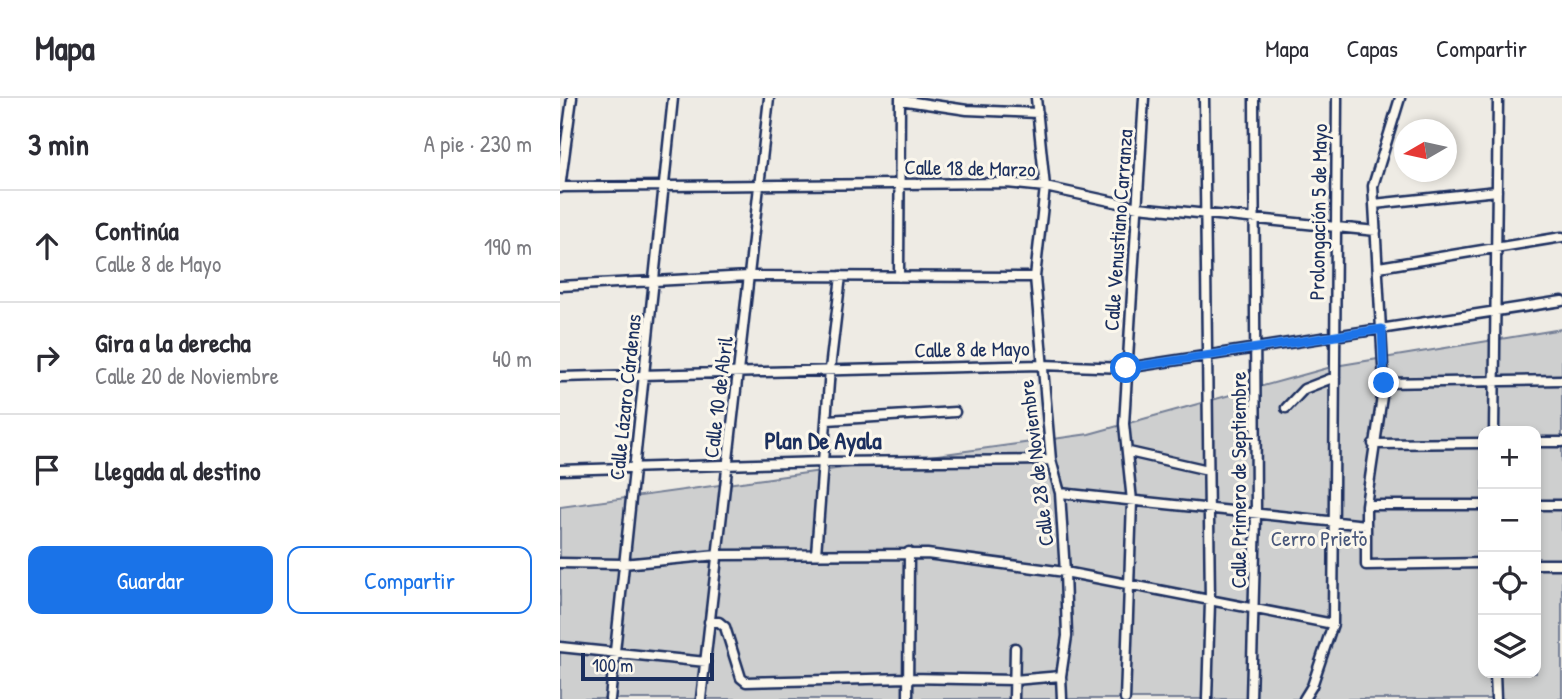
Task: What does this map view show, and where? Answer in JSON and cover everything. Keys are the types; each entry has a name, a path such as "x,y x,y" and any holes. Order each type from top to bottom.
{"street":[{"path":"560,187 572,98"},
{"name":"Calle Lázaro Cárdenas","path":"610,699 673,98"},
{"name":"Calle 10 de Abril","path":"701,699 769,98"},
{"name":"Calle 28 de Noviembre","path":"1036,98 1045,187 1035,277 1051,460 1060,493 1067,636 1061,676 1062,699"},
{"name":"Calle Venustiano Carranza","path":"1125,699 1132,586 1132,501 1124,424 1144,98"},
{"path":"1204,98 1210,602 1208,699"},
{"name":"Calle Primero de Septiembre","path":"1251,699 1256,515 1254,98"},
{"name":"Prolongación 5 de Mayo","path":"1304,699 1312,686 1334,624 1337,98"},
{"path":"1399,98 1373,186 1384,383 1366,505 1366,565 1478,563"},
{"path":"1494,426 1499,98"},
{"path":"898,277 900,99 967,110 1038,113"},
{"name":"Calle 18 de Marzo","path":"560,187 965,182 1045,187 1138,207 1376,231"},
{"path":"1374,204 1497,191"},
{"path":"1379,267 1562,237"},
{"path":"560,286 749,276 1035,277"},
{"path":"816,554 830,369 841,276"},
{"name":"Calle 8 de Mayo","path":"560,377 1042,365 1126,368 1562,301"},
{"path":"1286,408 1304,389 1335,377"},
{"path":"1384,383 1494,378 1562,380"},
{"path":"827,420 955,412"},
{"path":"1541,442 1562,442"},
{"path":"1373,444 1478,443"},
{"path":"1129,452 1208,470"},
{"path":"560,470 824,462 1051,460"},
{"path":"1060,493 1335,524 1366,525"},
{"path":"1366,505 1478,505"},
{"path":"1541,505 1562,505"},
{"path":"908,699 909,552"},
{"path":"560,563 623,564 716,555 909,552 1065,572 1334,624"},
{"path":"1541,564 1562,564"},
{"path":"709,622 719,622 725,627 744,681 909,678 1014,680 1061,676"},
{"path":"560,647 706,662"},
{"path":"1014,699 1015,648"},
{"path":"1495,678 1496,699"}],"green space":[{"name":"Cerro Prieto","path":"1562,329 1562,699 560,699 560,507 1089,434 1335,366"}],"district":[{"name":"Plan De Ayala","path":"823,440"}],"route":[{"path":"1126,368 1382,329 1384,383"}]}
